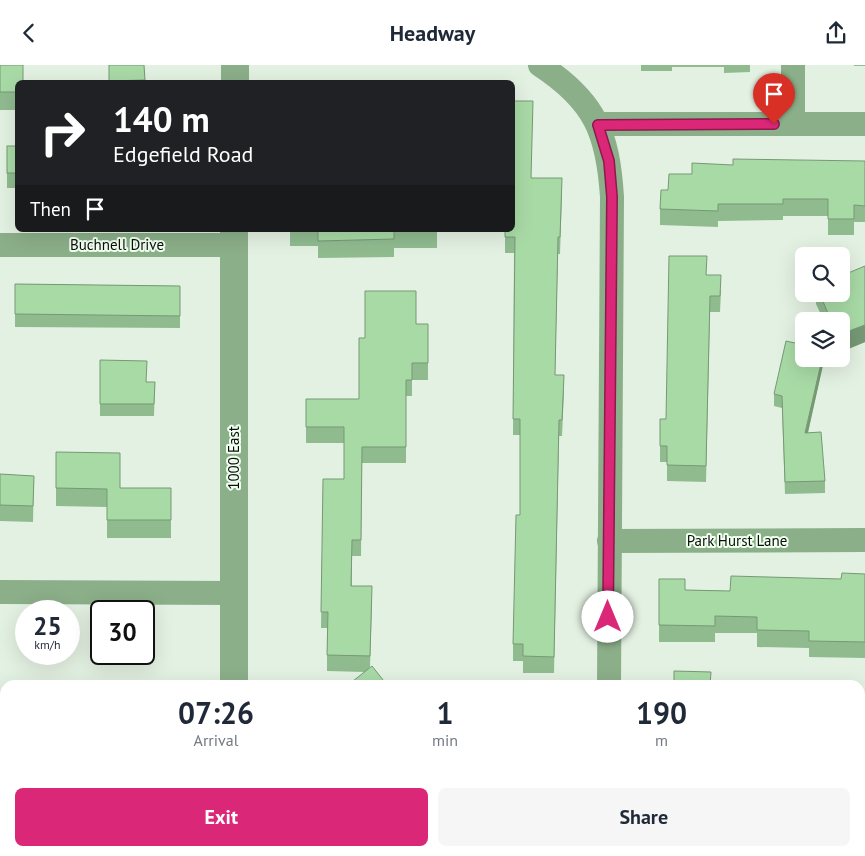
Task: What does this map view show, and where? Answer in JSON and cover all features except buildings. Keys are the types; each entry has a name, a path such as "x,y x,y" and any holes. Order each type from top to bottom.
{"street":[{"path":"235,65 235,80"},
{"path":"540,65 564,83 581,100 598,125 609,161 612,197 609,680"},
{"path":"793,124 794,65"},
{"path":"598,125 865,124"},
{"name":"Buchnell Drive","path":"0,245 234,237"},
{"name":"1000 East","path":"234,237 234,680"},
{"name":"Park Hurst Lane","path":"609,541 865,540"},
{"path":"0,592 234,593"}],"route":[{"path":"608,617 612,197 609,161 598,125 774,124"}]}
